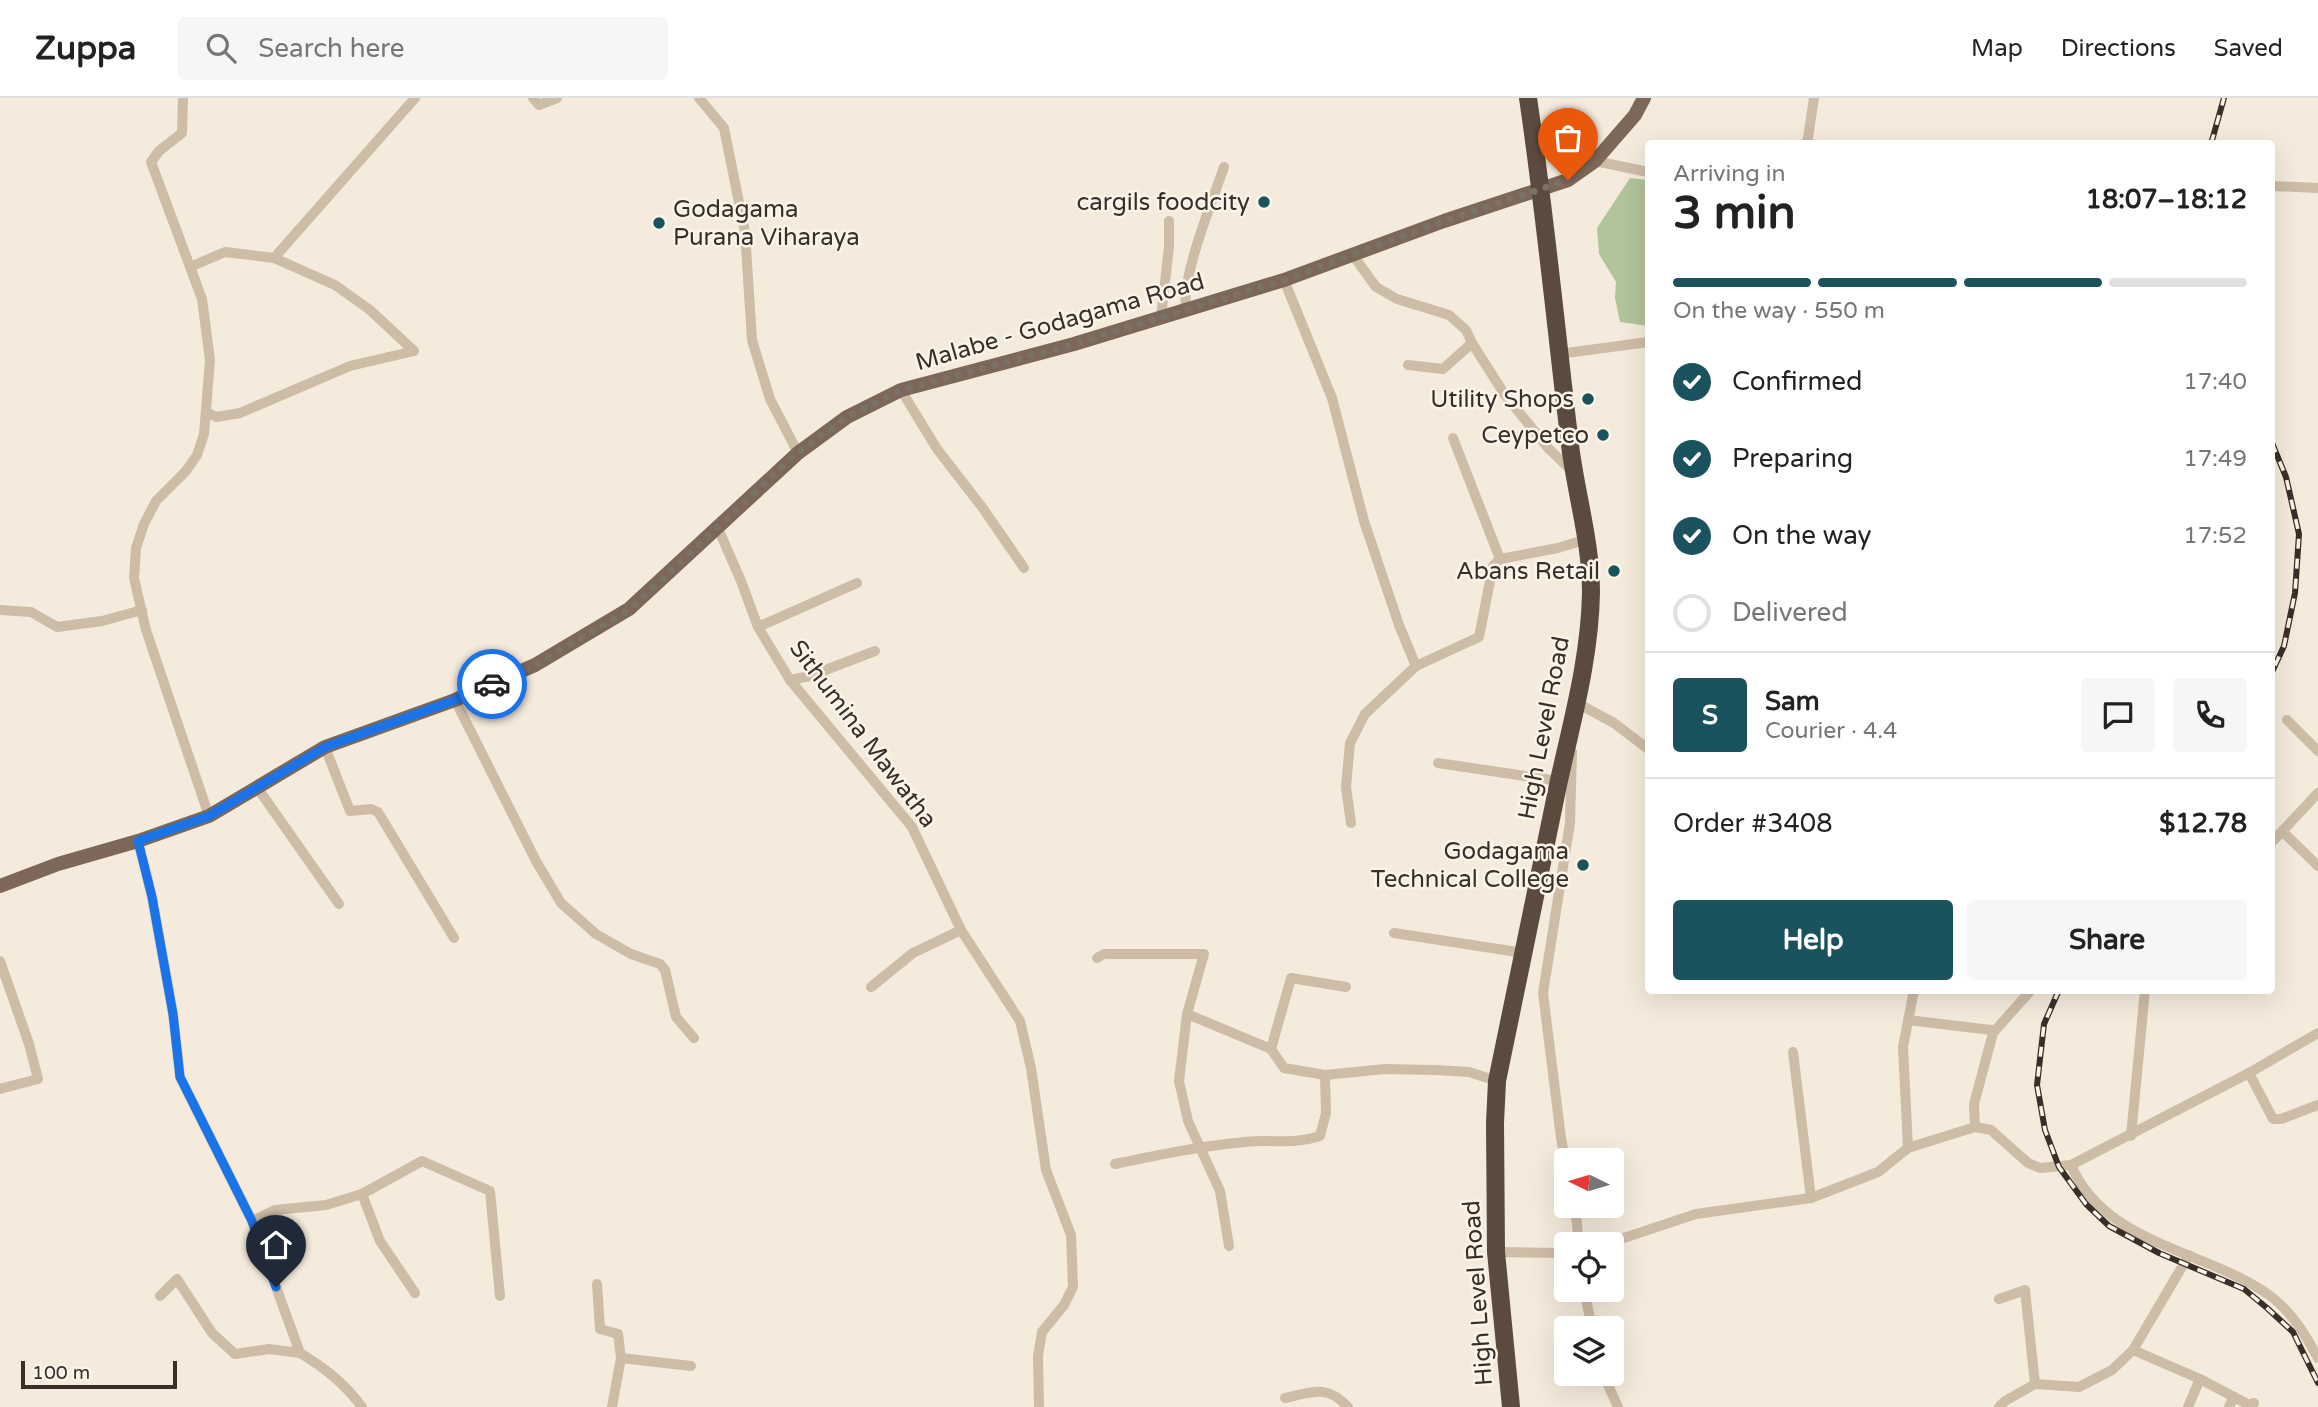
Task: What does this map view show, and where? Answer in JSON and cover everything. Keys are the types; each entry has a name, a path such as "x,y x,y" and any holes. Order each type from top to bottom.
{"highway":[{"name":"High Level Road","path":"1511,1407 1496,1252 1497,1081 1576,711 1591,590 1587,539 1573,472 1528,98"}],"main road":[{"name":"Malabe - Godagama Road","path":"0,886 58,864 138,841 209,816 325,747 455,700 535,665 629,610 797,453 847,417 901,390 1074,344 1284,280 1444,221 1568,180 1595,161 1635,115 1644,98"}],"street":[{"path":"183,98 182,133 159,151 151,162 202,299 210,360 207,412 197,455 186,471 156,501 144,524 136,548 134,578 146,630 209,816"},
{"path":"274,258 415,98"},
{"path":"533,98 539,104 557,98"},
{"path":"699,98 724,128 745,232 752,340 770,399 797,453"},
{"path":"1808,140 1814,98"},
{"path":"1595,161 1645,171"},
{"path":"1186,310 1184,298 1198,245 1224,167"},
{"path":"2275,186 2318,188"},
{"path":"1161,317 1169,247 1169,220"},
{"path":"190,267 225,252 274,258 335,285 370,310 414,351 350,366 240,414 216,417 207,412"},
{"path":"1353,255 1376,287 1397,299 1449,315 1466,330 1505,395 1549,449 1573,472"},
{"path":"1284,280 1332,398 1364,521 1399,625 1416,666"},
{"path":"1559,354 1645,342"},
{"path":"1408,365 1443,369 1472,343"},
{"path":"901,390 937,449 1024,568"},
{"path":"1453,438 1500,558"},
{"name":"Sithumina Mawatha","path":"717,526 758,627 790,680 912,827 961,930 1020,1021 1031,1068 1046,1170 1071,1235 1073,1287 1064,1305 1042,1332 1038,1356 1039,1407"},
{"path":"1351,823 1346,787 1350,743 1365,714 1416,666 1479,637 1493,566 1500,558 1558,548 1587,539"},
{"path":"758,627 857,583"},
{"path":"0,610 31,612 57,627 102,621 142,610"},
{"path":"790,680 810,676 876,650"},
{"path":"455,700 536,861 562,903 596,934 631,954 660,964 665,970 676,1017 694,1038"},
{"path":"1563,1148 1543,993 1570,823 1576,711 1614,723 1645,746"},
{"path":"2287,720 2318,751"},
{"path":"325,747 350,811 371,808 378,812 454,937"},
{"path":"1437,763 1559,781"},
{"path":"256,786 339,904"},
{"path":"2275,839 2318,793"},
{"path":"2282,831 2318,866"},
{"path":"138,841 152,897 171,1001 180,1077 252,1221 300,1353"},
{"path":"871,987 913,953 961,930"},
{"path":"1395,933 1524,953"},
{"path":"1097,958 1104,954 1204,954 1187,1014 1178,1081 1188,1121 1220,1191 1229,1246"},
{"path":"0,961 29,1044 38,1079 0,1089"},
{"path":"1271,1049 1291,978 1346,986"},
{"path":"1908,1148 1903,1047 1913,994"},
{"path":"1975,1128 1974,1104 1993,1033 2027,994"},
{"path":"2131,1136 2146,994"},
{"path":"1187,1014 1271,1049 1284,1068 1325,1075 1385,1069 1469,1072 1497,1081"},
{"path":"1908,1020 1991,1030 1993,1033"},
{"path":"1624,1238 1696,1214 1811,1198 1878,1172 1908,1148 1975,1128 1990,1130 2028,1163 2040,1168 2071,1165 2249,1073 2318,1033"},
{"path":"1793,1052 1811,1198"},
{"path":"2249,1073 2273,1119 2281,1119 2318,1105"},
{"path":"1115,1164 1201,1147 1249,1141 1302,1142 1320,1136 1326,1113 1325,1075"},
{"path":"252,1221 275,1210 326,1205 362,1194 422,1161 490,1191 500,1296"},
{"path":"2071,1165 2079,1184 2101,1208 2131,1231 2230,1272 2270,1296 2301,1326 2318,1358"},
{"path":"362,1194 380,1241 415,1293"},
{"path":"1496,1252 1554,1253"},
{"path":"1999,1407 2035,1384 2079,1387 2112,1370 2133,1350 2189,1255"},
{"path":"160,1296 177,1279 212,1333 235,1354 269,1349 300,1353 327,1368 362,1407"},
{"path":"597,1284 600,1329 618,1334 621,1358 612,1407"},
{"path":"1998,1298 2025,1290 2035,1384"},
{"path":"2133,1350 2200,1379 2232,1402 2249,1405 2254,1403"},
{"path":"621,1358 691,1366"},
{"path":"2188,1407 2200,1379"},
{"path":"1608,1386 1618,1407"},
{"path":"1285,1398 1312,1392 1330,1392 1337,1395 1348,1407"}],"green space":[{"path":"1630,178 1645,180 1645,326 1620,322 1615,298 1616,282 1599,254 1597,228"}],"railway":[{"path":"2212,140 2224,98"},
{"path":"2275,450 2286,477 2299,534 2295,593 2284,646 2275,666"},
{"path":"2057,994 2044,1024 2037,1085 2045,1130 2059,1167 2086,1204 2109,1226 2159,1253 2244,1289 2267,1308 2293,1332 2318,1383"}],"way so far":[{"path":"492,684 535,665 629,610 797,453 847,417 901,390 1074,344 1284,280 1444,221 1568,180"}],"place":[{"name":"cargils foodcity","path":"1264,202"},
{"name":"Godagama Purana Viharaya","path":"659,223"},
{"name":"Utility Shops","path":"1588,399"},
{"name":"Ceypetco","path":"1603,435"},
{"name":"Abans Retail","path":"1614,571"},
{"name":"Godagama Technical College","path":"1583,865"}],"route":[{"path":"276,1287 252,1221 180,1077 173,1014 152,897 138,841 209,816 325,747 492,684"}]}
